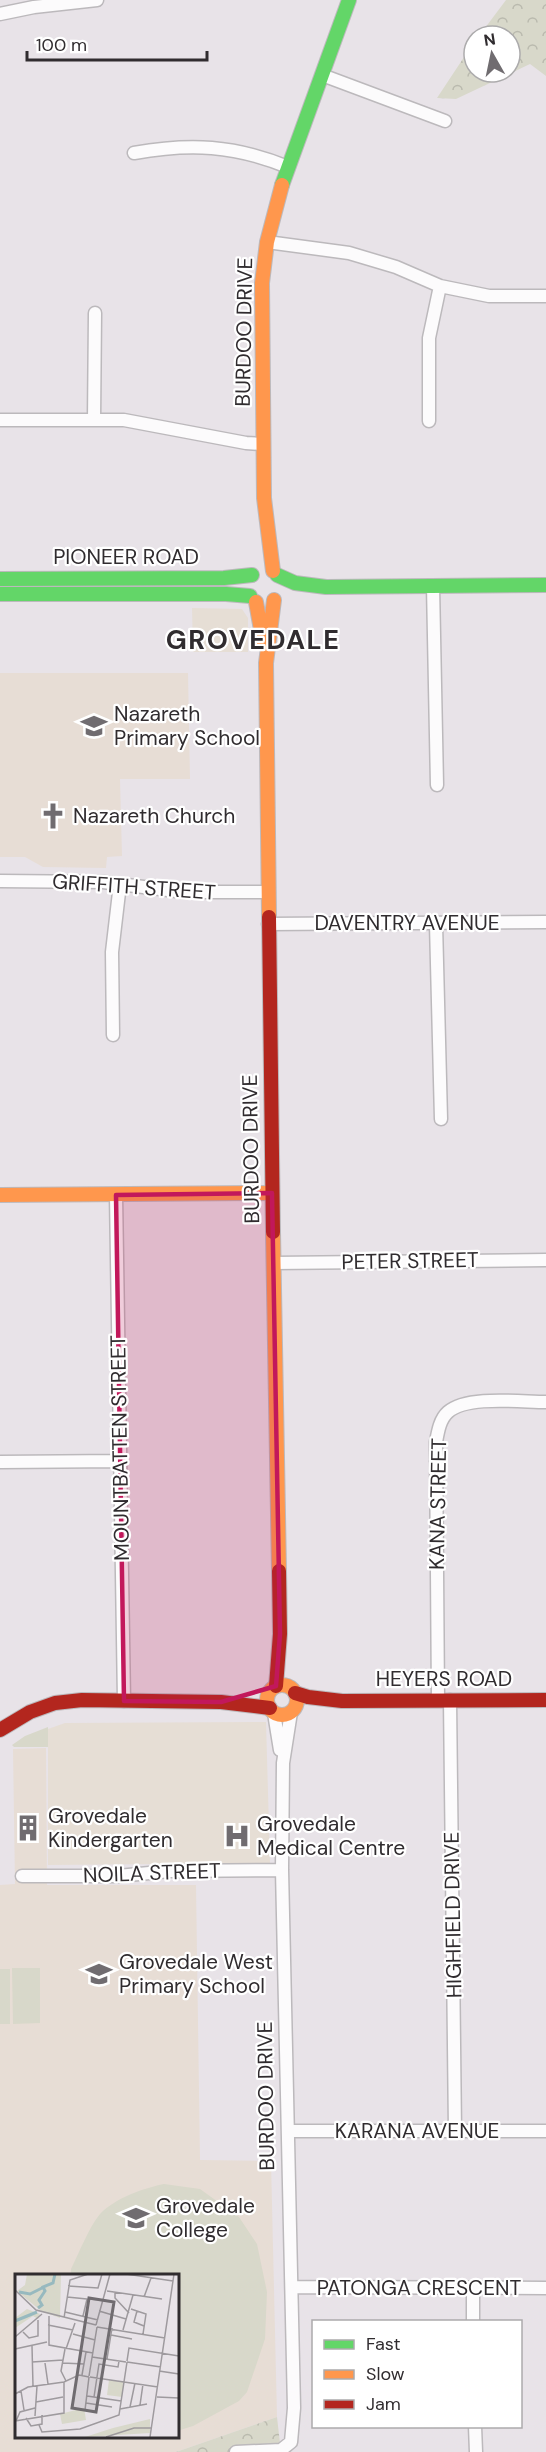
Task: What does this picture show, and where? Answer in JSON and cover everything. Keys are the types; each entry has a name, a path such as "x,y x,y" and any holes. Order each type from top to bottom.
{"street":[{"path":"0,14 34,7 97,0"},
{"name":"BURDOO DRIVE","path":"275,573 264,498 262,444 262,284 267,242 288,167 349,0"},
{"path":"322,75 445,121"},
{"path":"134,153 169,147 208,146 240,151 288,167"},
{"path":"267,242 349,253 396,267 440,286 489,296 546,296"},
{"path":"429,421 429,338 440,286"},
{"path":"94,313 94,420"},
{"path":"0,420 124,420 262,444"},
{"name":"BURDOO DRIVE","path":"254,573 264,498"},
{"path":"326,587 295,583 265,569 254,573 248,581 248,589 253,599 265,605 294,591 326,587 546,585"},
{"name":"PIONEER ROAD","path":"0,579 224,578 254,573"},
{"path":"275,573 281,583 281,590 275,599"},
{"path":"433,586 437,785"},
{"name":"PIONEER ROAD","path":"0,594 226,594 253,599"},
{"name":"BURDOO DRIVE","path":"253,599 266,663"},
{"name":"BURDOO DRIVE","path":"275,599 266,663 272,1193 283,1689"},
{"name":"GRIFFITH STREET","path":"0,881 120,884 184,892 268,892"},
{"path":"113,1035 112,952 120,884"},
{"name":"DAVENTRY AVENUE","path":"268,924 546,922"},
{"path":"436,924 441,1119"},
{"path":"0,1195 272,1193"},
{"name":"MOUNTBATTEN STREET","path":"116,1195 120,1461 120,1701"},
{"name":"PETER STREET","path":"274,1263 546,1260"},
{"name":"KANA STREET","path":"444,1700 436,1442 439,1426 447,1413 459,1405 472,1402 546,1402"},
{"path":"0,1462 120,1461"},
{"path":"272,1710 267,1698 283,1689 297,1701 293,1710"},
{"name":"HEYERS ROAD","path":"221,1702 283,1689 308,1697 342,1701 546,1700"},
{"name":"HEYERS ROAD","path":"0,1730 30,1712 56,1703 82,1700 221,1702 272,1710 282,1715 293,1710 342,1701"},
{"name":"HIGHFIELD DRIVE","path":"444,1700 455,2131"},
{"name":"HEYERS ROAD","path":"0,1740 33,1719 58,1711 120,1701"},
{"name":"BURDOO DRIVE","path":"272,1710 283,1763"},
{"name":"BURDOO DRIVE","path":"236,2452 281,2450 291,2442 294,2408 282,1870 283,1763 293,1710"},
{"name":"NOILA STREET","path":"22,1876 118,1876 170,1870 282,1870"},
{"name":"KARANA AVENUE","path":"288,2131 546,2131"},
{"name":"PATONGA CRESCENT","path":"292,2287 546,2288"},
{"path":"473,2289 473,2320"},
{"path":"475,2428 476,2452"}],"highlighted area":[{"path":"272,1193 280,1634 276,1686 221,1702 124,1701 116,1195"}],"shaded area":[{"path":"192,608 242,609 248,618 248,652 193,652"},
{"name":"Nazareth Primary School","path":"0,673 188,673 190,779 120,779 122,856 107,857 106,868 43,867 25,857 0,857"},
{"path":"266,1722 270,1863 48,1865 48,1729 65,1723"},
{"path":"46,1748 47,1885 196,1885 200,2160 271,2161 277,2417 176,2452 0,2452 0,1885 15,1884 13,1749"}],"green space":[{"path":"506,0 546,0 546,76 530,64 522,68 522,24 488,24"},
{"path":"462,60 462,84 488,84 456,99 437,98"},
{"path":"48,1727 48,1747 14,1747 12,1745 25,1736"},
{"path":"12,1968 40,1968 40,2023 13,2024"},
{"path":"0,1969 10,1969 10,2024 0,2024"},
{"path":"164,2184 200,2189 239,2217 257,2244 267,2292 265,2339 247,2392 239,2401 193,2426 178,2431 178,2274 71,2274 84,2240 100,2214 130,2194"},
{"path":"277,2417 281,2452 176,2452"}],"traffic: fast":[{"path":"282,185 349,0"},
{"path":"0,579 224,578 252,575"},
{"path":"277,575 295,583 326,587 546,585"},
{"path":"0,594 226,594 250,596"}],"traffic: slow":[{"path":"273,571 264,498 262,283 267,242 282,185"},
{"path":"269,917 266,663 274,600"},
{"path":"256,602 263,641"},
{"path":"0,1195 272,1193"},
{"path":"273,1232 279,1571"},
{"path":"282,1685 288,1686 296,1694 297,1700 296,1706 288,1714 282,1715 276,1714 268,1706 267,1700 268,1694 276,1686 282,1685"}],"traffic: jam":[{"path":"269,917 273,1232"},
{"path":"276,1686 280,1634 279,1571"},
{"path":"295,1693 342,1701 546,1700"},
{"path":"0,1730 30,1712 55,1703 82,1700 221,1702 270,1708"}],"place":[{"name":"Nazareth Primary School","path":"94,726"},
{"name":"Nazareth Church","path":"53,816"},
{"name":"Grovedale Kindergarten","path":"28,1828"},
{"name":"Grovedale Medical Centre","path":"237,1836"},
{"name":"Grovedale West Primary School","path":"99,1974"},
{"name":"Grovedale College","path":"136,2218"}],"district":[{"name":"GROVEDALE","path":"253,640"}]}
